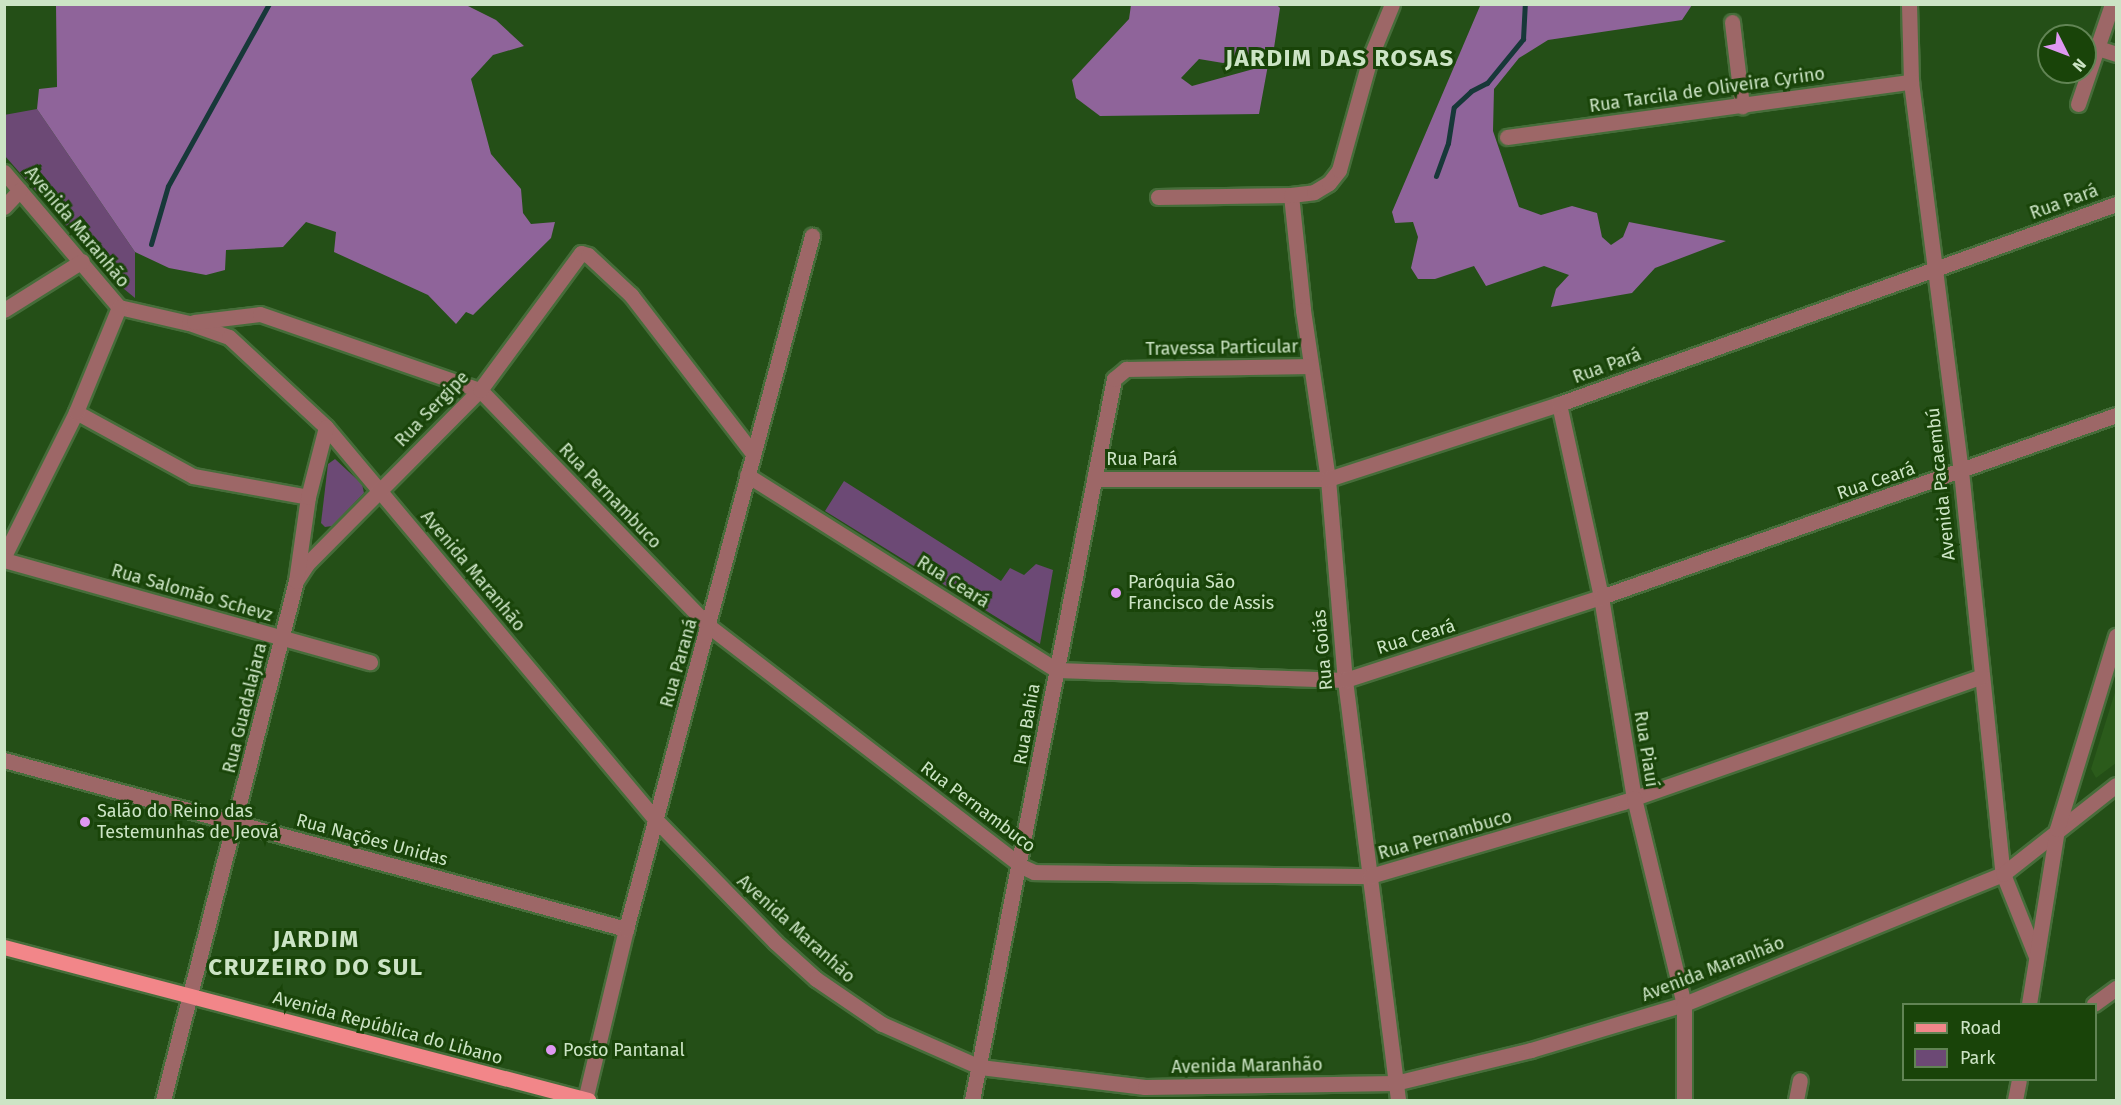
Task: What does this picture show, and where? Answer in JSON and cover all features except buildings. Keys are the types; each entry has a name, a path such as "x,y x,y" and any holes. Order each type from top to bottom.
{"main road":[{"name":"Avenida República do Libano","path":"4,947 586,1100"}],"street":[{"path":"1158,197 1290,195 1314,192 1329,183 1339,170 1370,58 1392,4"},
{"name":"Avenida Pacaembú","path":"1909,4 1911,82 1961,471 2002,874 2035,954"},
{"path":"2078,104 2112,4"},
{"path":"1732,22 1742,105"},
{"path":"2098,48 2116,54"},
{"name":"Rua Tarcila de Oliveira Cyrino","path":"1507,137 1911,82"},
{"name":"Avenida Maranhão","path":"4,172 119,307 189,323 241,345 326,427 655,819 732,901 816,979 882,1024 980,1067 1145,1087 1395,1083 1532,1050 1684,1004 2002,874 2116,785"},
{"path":"4,207 20,190"},
{"name":"Rua Goiás","path":"1290,195 1311,366 1328,479 1344,680 1398,1101"},
{"name":"Rua Pará","path":"1094,478 1328,479 1559,404 2116,204"},
{"name":"Rua Paraná","path":"586,1100 626,929 710,627 752,452 812,236"},
{"name":"Rua Sergipe","path":"296,581 307,564 480,390 581,253 588,255 631,295 752,452"},
{"path":"4,310 82,261"},
{"path":"4,558 76,412 119,307"},
{"name":"Rua Pernambuco","path":"189,323 260,314 480,390 710,627 1021,866 1034,872 1370,876 1634,798 1982,676"},
{"name":"Travessa Particular","path":"1135,369 1311,366"},
{"name":"Rua Bahia","path":"972,1101 1021,866 1114,379 1125,369 1135,369"},
{"name":"Rua Piauí","path":"1559,404 1601,597 1634,798 1684,1004 1684,1101"},
{"path":"76,412 193,476 308,497"},
{"name":"Rua Ceará","path":"747,475 1057,670 1344,680 1601,597 2116,415"},
{"name":"Rua Guadalajara","path":"163,1101 282,639 296,581 308,497 326,427"},
{"name":"Rua Salomão Schevz","path":"4,558 282,639 370,662"},
{"path":"2029,1003 2035,954 2057,829 2116,636"},
{"name":"Rua Nações Unidas","path":"4,760 626,929"},
{"path":"2097,1003 2116,988"},
{"path":"1796,1101 1800,1080"},
{"path":"2015,1101 2019,1081"}],"shaded area":[{"path":"56,5 466,5 496,20 524,46 493,55 471,79 491,154 521,189 523,213 531,224 555,222 551,238 473,315 466,312 456,324 428,295 334,252 336,232 306,222 283,247 226,250 225,270 206,275 169,268 135,252 37,109 39,89 57,87"},
{"path":"1131,5 1277,5 1280,8 1274,48 1223,63 1199,59 1181,78 1192,86 1268,65 1259,114 1100,116 1076,98 1072,80 1129,19"},
{"path":"1475,5 1692,5 1682,20 1548,40 1519,58 1494,89 1493,131 1519,207 1541,215 1572,206 1597,213 1602,237 1611,245 1623,237 1629,222 1726,241 1655,268 1632,293 1551,307 1556,289 1569,275 1544,266 1486,286 1474,266 1435,279 1418,279 1411,268 1418,237 1413,222 1395,223 1392,212 1480,6"},
{"path":"2116,689 2116,763 2096,778 2091,769"}],"green space":[{"path":"37,109 135,252 135,298 118,284 5,156 4,115"},
{"path":"335,459 362,484 364,493 332,526 325,527 321,523 328,464"},
{"path":"844,481 1001,581 1010,568 1024,575 1036,564 1053,570 1040,644 825,511"}],"waterway":[{"path":"151,244 168,186 269,4"},
{"path":"1436,176 1448,143 1454,107 1471,91 1487,83 1523,39 1525,4"}],"place":[{"name":"Paróquia São Francisco de Assis","path":"1116,593"},
{"name":"Salão do Reino das Testemunhas de Jeová","path":"85,822"},
{"name":"Posto Pantanal","path":"551,1050"}],"district":[{"name":"JARDIM DAS ROSAS","path":"1340,59"},
{"name":"JARDIM CRUZEIRO DO SUL","path":"316,954"}]}
